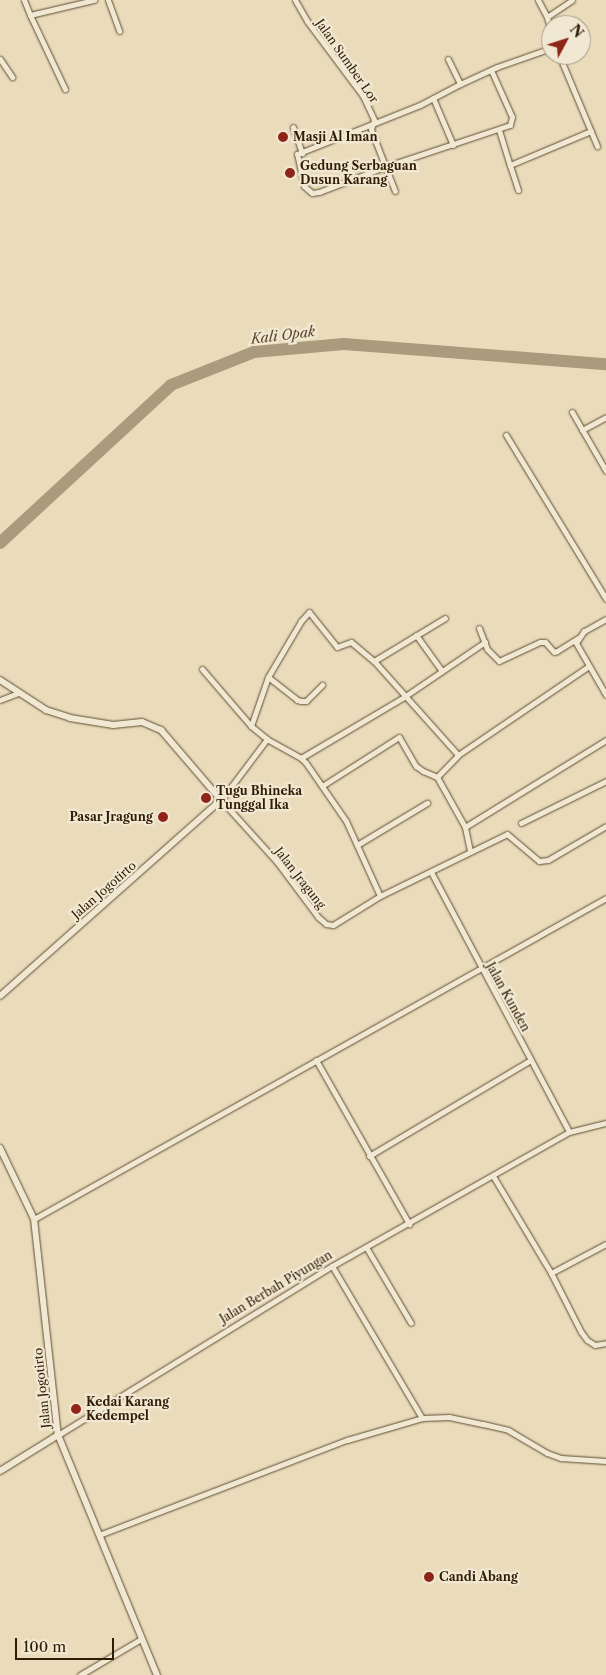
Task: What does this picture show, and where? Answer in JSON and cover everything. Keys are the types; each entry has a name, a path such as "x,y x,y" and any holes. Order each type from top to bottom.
{"street":[{"path":"24,0 64,89"},
{"path":"30,15 94,0"},
{"path":"108,0 119,31"},
{"name":"Jalan Sumber Lor","path":"295,0 307,20 363,96 374,120 372,125 373,135 387,166 395,191"},
{"path":"538,0 546,15"},
{"path":"550,15 572,0"},
{"path":"491,70 512,117 510,125 312,193 304,186 296,157 302,153 372,125 491,70 541,52"},
{"path":"0,59 12,77"},
{"path":"448,59 460,84"},
{"path":"563,65 597,146"},
{"path":"433,98 453,145"},
{"path":"293,127 302,153"},
{"path":"500,130 518,190"},
{"path":"510,165 591,131"},
{"path":"572,412 604,462 606,470"},
{"path":"582,430 606,417"},
{"path":"506,436 606,599"},
{"path":"251,726 268,676 301,621 310,612 337,647 350,642 374,660 404,697 458,755"},
{"path":"374,660 445,618"},
{"path":"479,628 487,649 499,661 540,642 545,642 554,652 558,651 578,638 584,631 606,618"},
{"path":"416,635 442,671"},
{"path":"578,638 576,643 606,695"},
{"path":"301,758 404,697 484,642"},
{"path":"437,777 458,755 589,666"},
{"path":"202,669 251,726 267,739 301,758 346,821 380,896"},
{"path":"268,676 301,702 306,701 322,685"},
{"path":"0,680 46,710 70,718 113,725 142,722 161,730 221,800 267,739"},
{"path":"0,700 18,693"},
{"path":"322,786 399,737 416,766 437,777 465,827 470,851"},
{"path":"465,827 606,740"},
{"path":"521,822 606,781"},
{"name":"Jalan Jragung","path":"221,800 277,862 318,917 326,924 334,925 380,896 507,834 539,861 548,860 606,826"},
{"name":"Jalan Jogotirto","path":"0,996 221,800"},
{"path":"357,845 427,803"},
{"name":"Jalan Kunden","path":"431,872 480,968 570,1132"},
{"path":"34,1219 606,898"},
{"path":"316,1060 409,1224"},
{"path":"369,1156 530,1060"},
{"name":"Jalan Berbah Piyungan","path":"0,1472 332,1266 570,1132 606,1123"},
{"name":"Jalan Jogotirto","path":"0,1148 34,1219 58,1435 157,1675"},
{"path":"493,1176 551,1273 587,1340 596,1345 606,1343"},
{"path":"551,1273 606,1244"},
{"path":"366,1247 411,1323"},
{"path":"332,1266 422,1418"},
{"path":"99,1535 347,1440 422,1418 449,1418 483,1424 508,1430 547,1453 561,1458 606,1461"},
{"path":"80,1675 142,1640"}],"waterway":[{"name":"Kali Opak","path":"0,543 171,385 254,352 344,344 606,364"}],"place":[{"name":"Masji Al Iman","path":"283,137"},
{"name":"Gedung Serbaguan Dusun Karang","path":"290,173"},
{"name":"Tugu Bhineka Tunggal Ika","path":"206,798"},
{"name":"Pasar Jragung","path":"163,817"},
{"name":"Kedai Karang Kedempel","path":"76,1409"},
{"name":"Candi Abang","path":"429,1577"}]}
